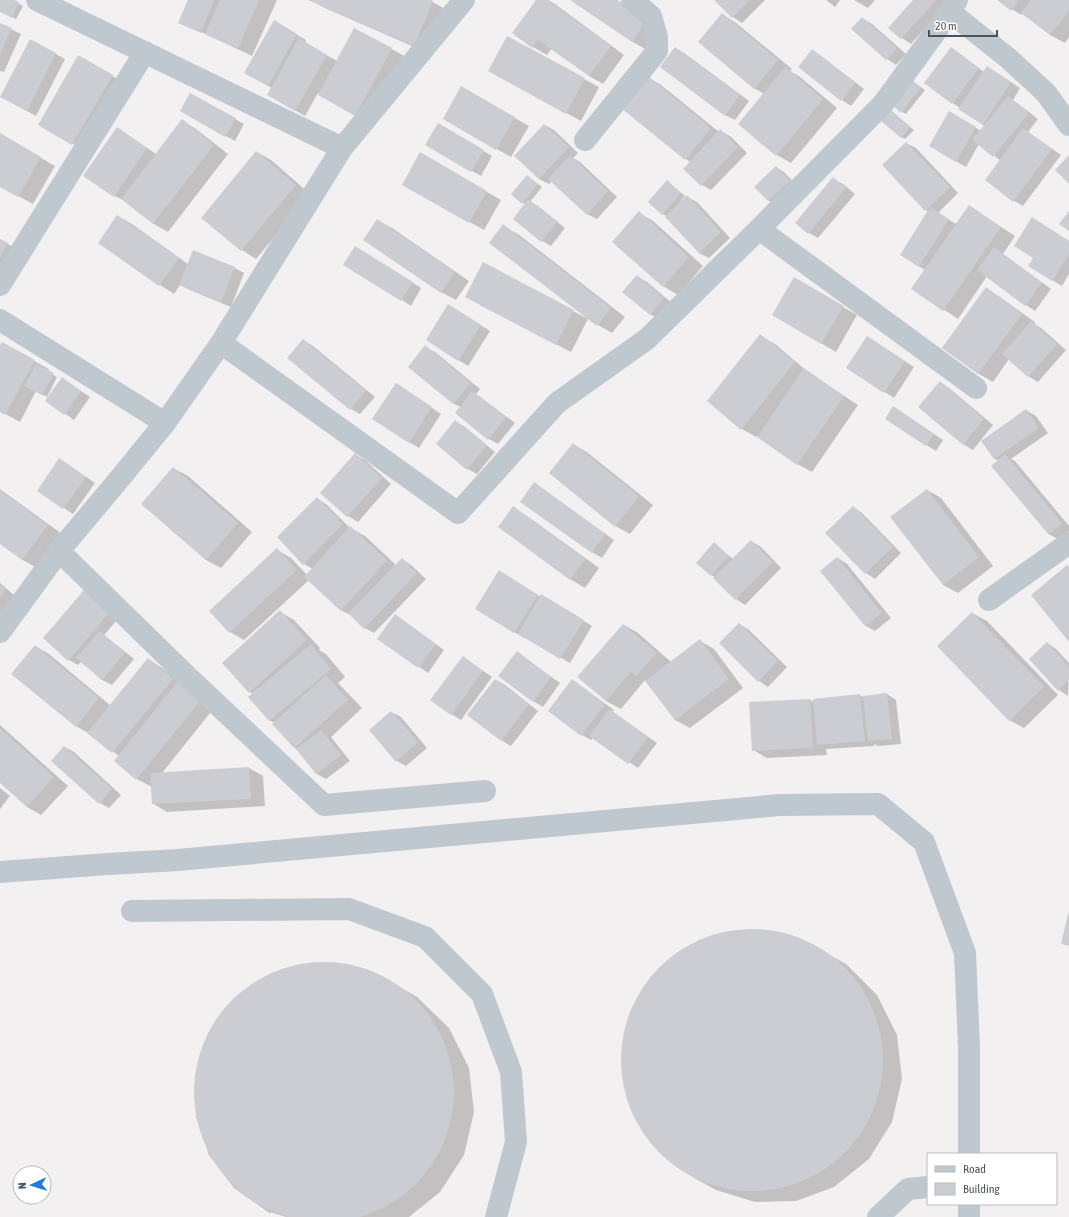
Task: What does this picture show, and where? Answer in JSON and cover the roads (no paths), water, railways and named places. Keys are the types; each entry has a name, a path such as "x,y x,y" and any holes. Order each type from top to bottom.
{"street":[{"path":"37,0 342,148"},
{"path":"0,632 59,551 165,423 221,343 342,148 464,0"},
{"path":"585,140 656,51 657,37 651,16 632,0"},
{"path":"221,343 458,513 558,403 647,339 760,229 883,104 953,6 1046,93 1069,124"},
{"path":"0,284 145,52"},
{"path":"760,229 976,388"},
{"path":"0,320 165,423"},
{"path":"989,600 1069,543"},
{"path":"59,551 187,676 324,805 485,791"},
{"path":"0,872 178,860 780,805 878,804 924,842 966,953 969,1047 969,1153"},
{"path":"132,910 349,908 425,937 482,994 511,1072 516,1142 496,1217"},
{"path":"878,1217 908,1189 927,1187"},
{"path":"969,1205 969,1217"}]}
